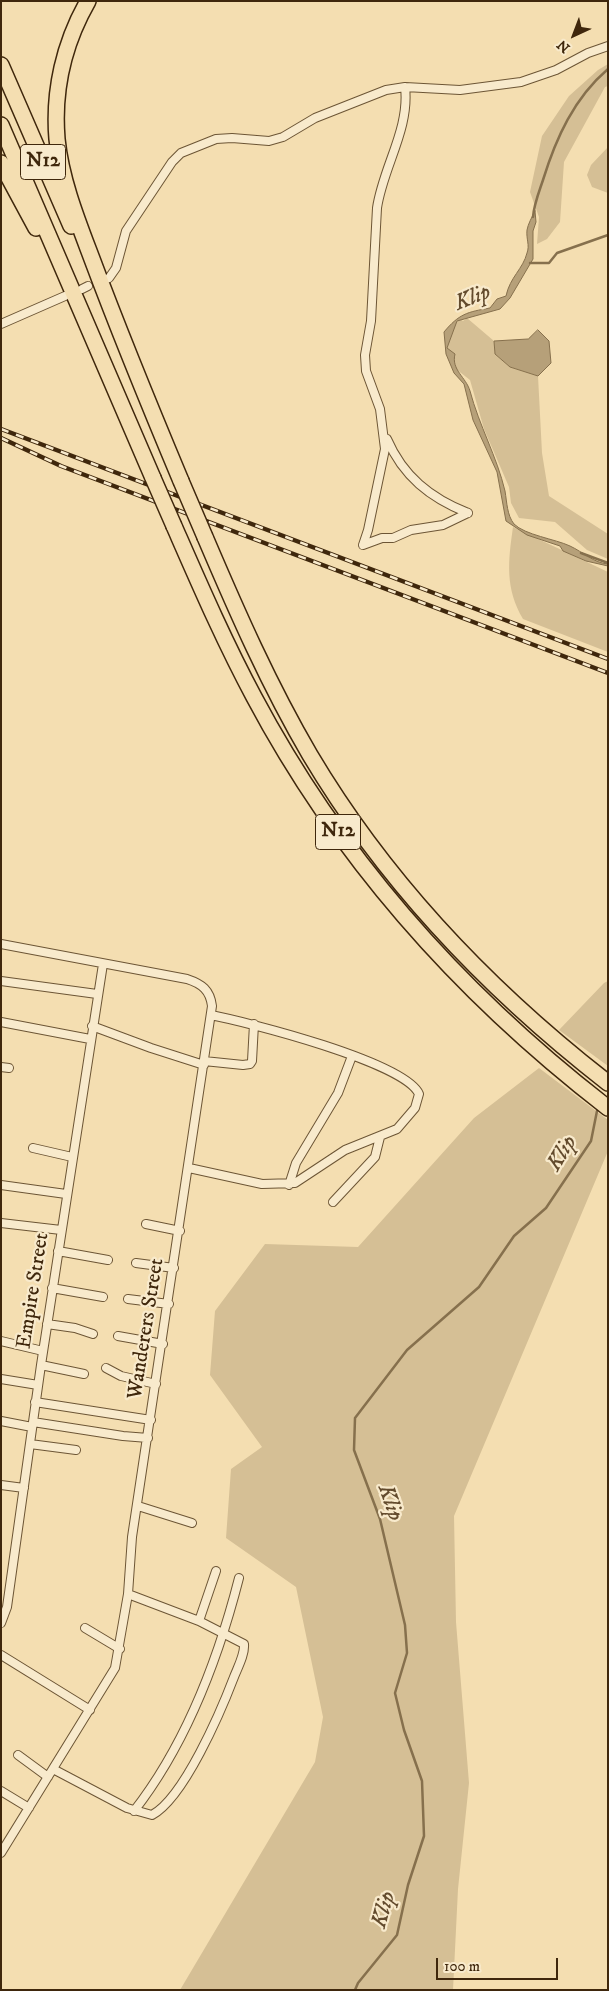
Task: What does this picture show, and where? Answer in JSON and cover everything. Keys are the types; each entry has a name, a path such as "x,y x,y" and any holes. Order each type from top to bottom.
{"highway":[{"path":"88,1 78,19 60,76 56,112 57,141 76,217 124,346"},
{"name":"N12","path":"1,65 205,537 274,690 310,755 352,820 406,889 458,949 524,1014 608,1083"},
{"name":"N12","path":"1,125 222,635 254,697 293,765 382,892 447,965 508,1025 576,1084 608,1108"},
{"path":"1,163 97,348"}],"street":[{"path":"109,278 116,268 126,231 172,162 182,153 216,139 232,138 269,141 362,98 386,90 405,87 460,90 521,82 556,70 588,53 608,46"},
{"path":"385,435 382,467 363,545 382,538 393,538 411,530 443,525 468,513 439,499 411,479 399,464 385,435 380,409 366,371 365,355 372,312 377,208 380,191 406,113 405,87"},
{"path":"1,324 65,296"},
{"name":"Wanderers Street","path":"1,944 195,982 209,994 212,1006 163,1344 132,1537 128,1594 120,1649 115,1668 1,1853"},
{"name":"Empire Street","path":"1,1622 7,1607 66,1194 103,964"},
{"path":"1,981 97,994"},
{"path":"189,1168 247,1182 289,1185 345,1150 396,1129 415,1108 419,1094 410,1082 352,1056 301,1037 211,1015"},
{"path":"1,1022 90,1039"},
{"path":"92,1026 151,1048 204,1063 243,1066 250,1064 252,1061 254,1024"},
{"path":"289,1185 296,1163 338,1093 352,1056"},
{"path":"333,1202 375,1156 380,1137"},
{"path":"33,1148 72,1157"},
{"path":"1,1185 66,1194"},
{"path":"1,1223 61,1230"},
{"path":"146,1224 180,1231"},
{"path":"58,1251 108,1260"},
{"path":"136,1262 174,1268"},
{"path":"52,1288 103,1297"},
{"path":"128,1299 169,1304"},
{"path":"47,1324 75,1328 93,1334"},
{"path":"118,1336 163,1344"},
{"path":"1,1341 43,1351"},
{"path":"41,1365 84,1374"},
{"path":"106,1368 121,1376 156,1384"},
{"path":"1,1379 38,1386"},
{"path":"35,1402 151,1420"},
{"path":"1,1421 148,1438"},
{"path":"30,1444 76,1450"},
{"path":"1,1485 24,1488"},
{"path":"138,1506 192,1523"},
{"path":"199,1621 216,1571"},
{"path":"134,1811 168,1761 188,1724 224,1632 239,1578"},
{"path":"53,1769 134,1811 150,1815 159,1810 173,1793 210,1736 244,1648 242,1642 199,1621 128,1594"},
{"path":"86,1628 120,1649"},
{"path":"1,1655 90,1710"},
{"path":"18,1755 48,1776"},
{"path":"1,1791 29,1808"}],"shaded area":[{"path":"608,64 608,86 605,87 564,162 560,222 547,239 537,244 539,217 530,192 542,136 569,96 598,70"},
{"path":"608,147 608,193 592,187 587,175 591,165"},
{"path":"535,211 533,259 510,298 500,309 457,321 447,348 455,354 455,365 470,391 502,478 509,513 514,524 525,531 564,543 593,559 608,564 608,566 586,561 563,551 560,546 527,535 506,521 497,472 473,420 464,384 454,373 446,354 444,332 454,321 475,311 490,308 497,299 506,296 510,284 525,259 528,250 527,230"},
{"path":"467,318 494,341 495,354 510,367 538,376 542,453 549,496 608,534 608,559 587,550 555,522 519,518 511,503 509,487 484,429 470,380 456,369 447,348 454,325 460,319 463,321"},
{"path":"538,330 549,341 551,363 538,376 510,367 495,354 494,341 528,339"},
{"path":"513,527 608,572 608,652 523,619 513,596 509,574"},
{"path":"608,981 608,1066 559,1030"},
{"path":"539,1068 608,1120 608,1151 454,1516 456,1622 469,1783 458,1889 453,1990 180,1990 315,1762 323,1717 296,1587 226,1538 231,1469 262,1447 210,1375 215,1311 265,1244 358,1247 474,1118"}],"waterway":[{"name":"Klip","path":"533,217 534,207 560,134 585,93 608,69"},
{"path":"530,263 549,263 557,253 608,235"},
{"name":"Klip","path":"581,553 608,563"},
{"name":"Klip","path":"355,1990 358,1983 397,1935 408,1885 424,1836 422,1781 404,1730 395,1693 407,1653 405,1625 380,1519 354,1450 355,1418 407,1350 479,1287 514,1236 546,1208 591,1141 598,1106"}],"railway":[{"path":"1,429 608,659"},
{"path":"1,438 61,466 608,673"}]}
